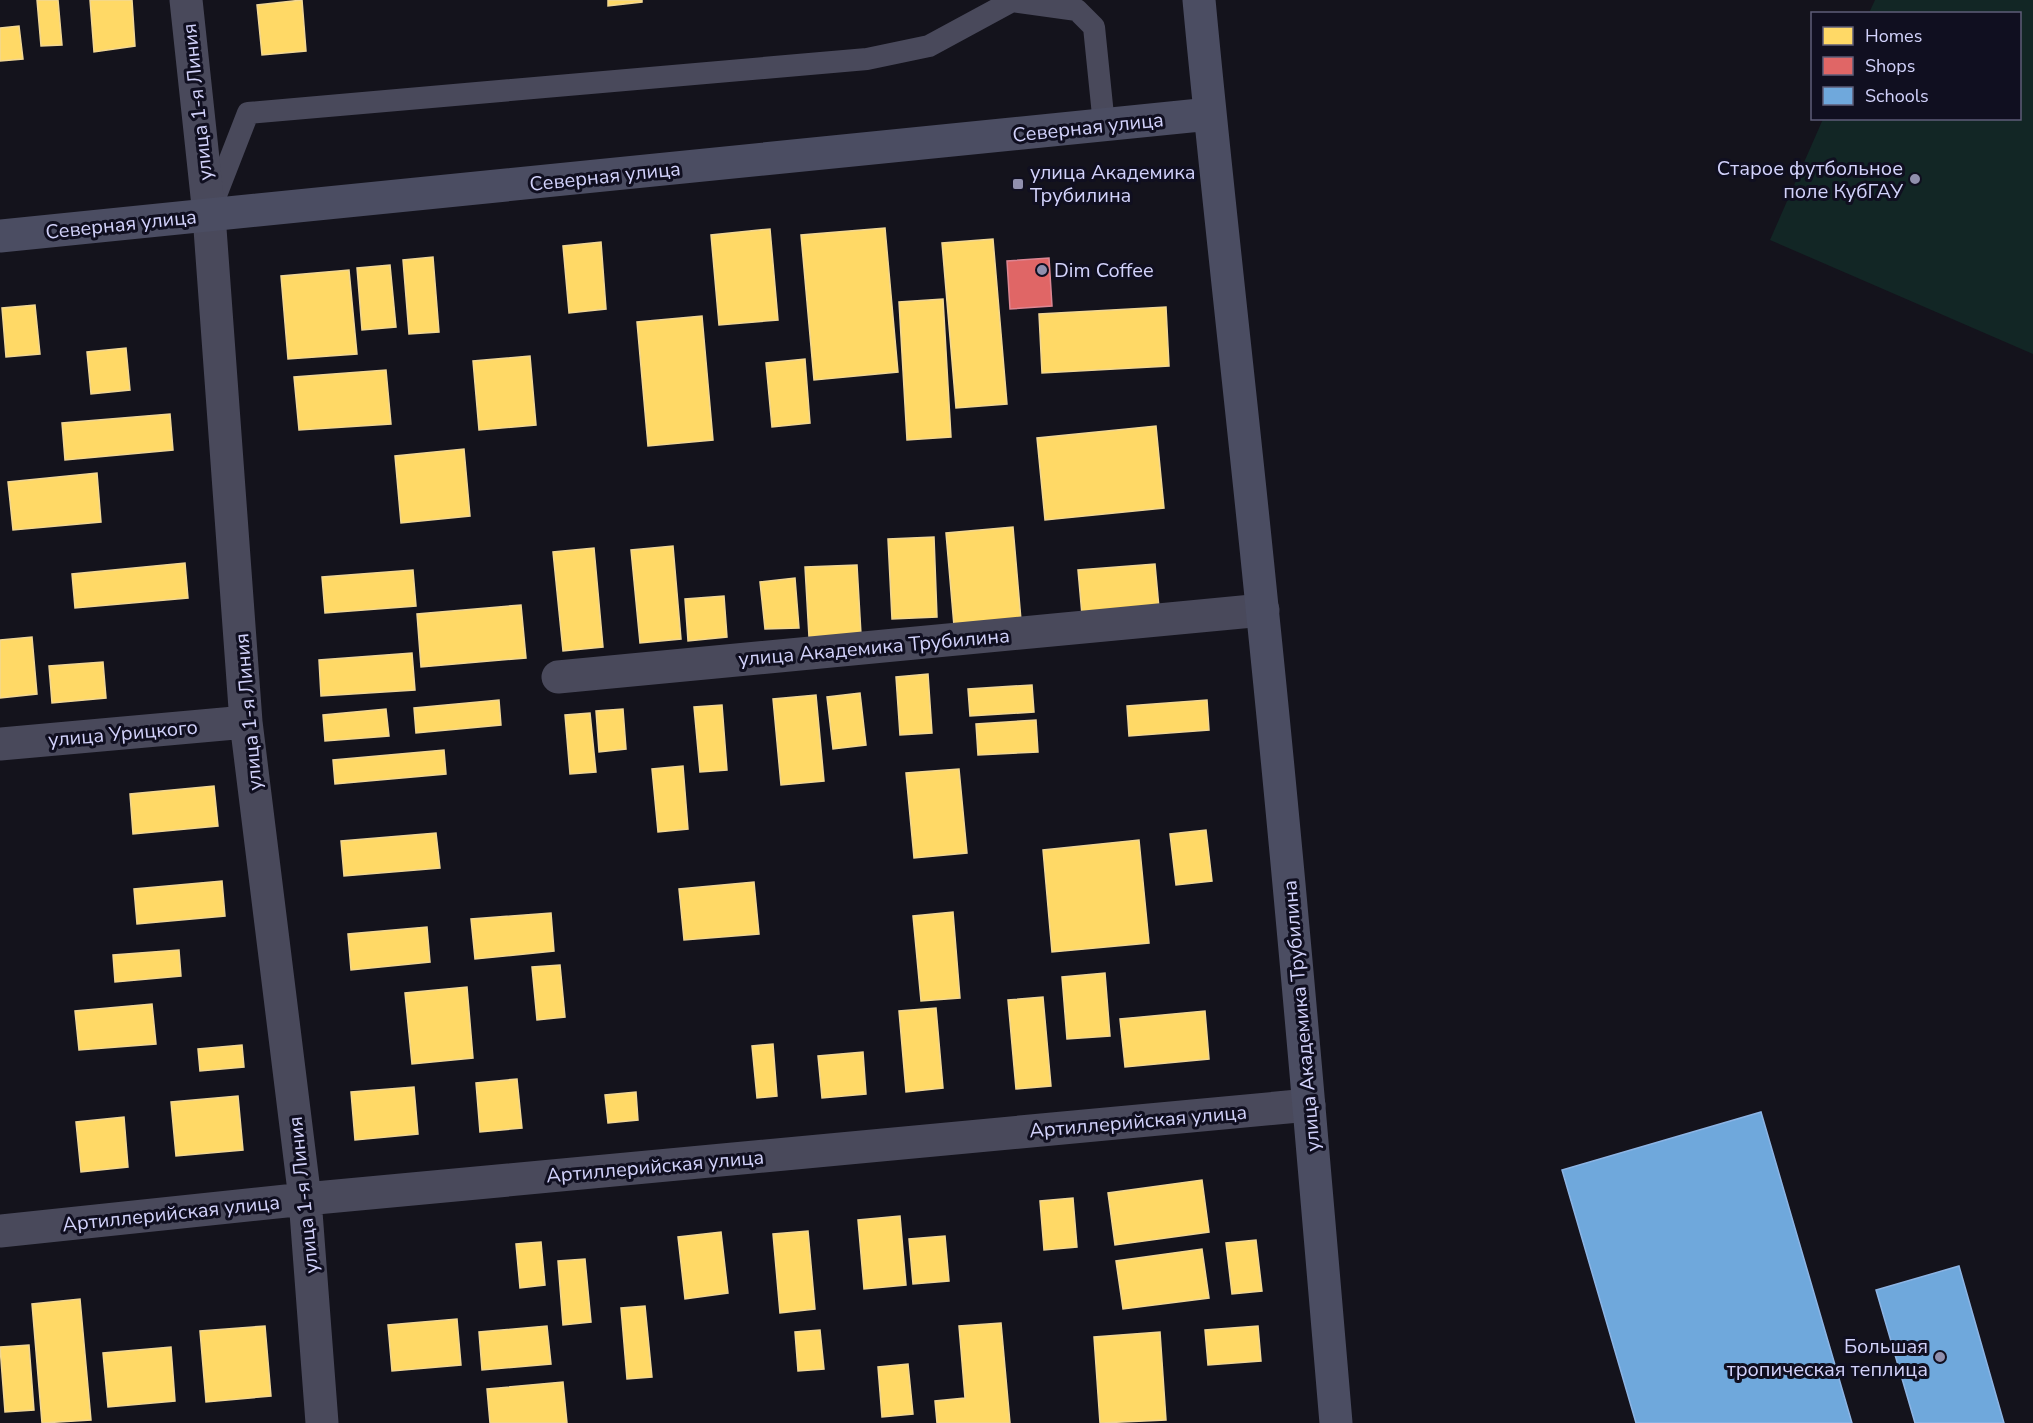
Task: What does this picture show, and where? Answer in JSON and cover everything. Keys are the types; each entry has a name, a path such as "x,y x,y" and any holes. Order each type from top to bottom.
{"main road":[{"name":"улица Академика Трубилина","path":"1199,0 1263,610 1310,1105 1336,1423"},
{"name":"Северная улица","path":"0,236 1210,114"}],"street":[{"name":"улица 1-я Линия","path":"186,0 209,215 246,722 305,1199 322,1423"},
{"name":"улица Академика Трубилина","path":"558,677 1263,610"},
{"name":"улица Урицкого","path":"0,744 246,722"},
{"name":"Артиллерийская улица","path":"0,1231 305,1199 1310,1105"}],"lane":[{"path":"209,215 248,113 867,59 929,45 1012,1 1077,10 1094,27 1104,125"}],"green space":[{"name":"Старое футбольное поле КубГАУ","path":"1875,0 2033,0 2033,354 1770,240 1823,120 2021,120 2021,12 1869,12"}],"building: Homes":[{"path":"37,0 58,0 62,45 41,46"},
{"path":"90,0 132,0 135,46 94,52"},
{"path":"302,0 306,51 262,55 257,5"},
{"path":"608,0 642,0 642,2 608,6"},
{"path":"19,26 23,59 0,61 0,28"},
{"path":"885,228 898,372 814,380 801,235"},
{"path":"770,229 778,320 719,325 711,235"},
{"path":"993,239 1007,404 956,408 942,243"},
{"path":"601,242 606,309 569,313 563,246"},
{"path":"433,257 439,332 409,334 403,260"},
{"path":"390,265 396,327 362,330 357,268"},
{"path":"349,270 357,354 288,359 281,276"},
{"path":"943,299 951,437 907,440 899,302"},
{"path":"35,305 40,354 6,357 2,308"},
{"path":"1166,307 1169,366 1042,373 1039,314"},
{"path":"702,316 713,440 648,446 637,322"},
{"path":"126,348 130,390 91,394 87,352"},
{"path":"530,356 536,425 479,430 473,361"},
{"path":"805,359 810,423 772,427 766,363"},
{"path":"386,370 391,424 299,430 294,377"},
{"path":"170,414 173,450 65,460 62,423"},
{"path":"1156,426 1164,508 1045,520 1037,438"},
{"path":"464,449 470,516 401,523 395,456"},
{"path":"97,473 101,522 13,530 8,482"},
{"path":"1013,527 1021,620 954,626 946,533"},
{"path":"934,537 937,617 892,619 888,539"},
{"path":"673,546 681,639 640,643 631,550"},
{"path":"594,548 603,647 563,651 553,552"},
{"path":"185,563 188,598 75,608 72,574"},
{"path":"1155,564 1159,608 1082,615 1078,570"},
{"path":"857,565 861,634 809,637 805,567"},
{"path":"413,570 416,606 325,613 322,577"},
{"path":"795,578 799,628 765,629 760,582"},
{"path":"724,596 727,637 688,641 685,599"},
{"path":"521,605 526,658 421,667 417,614"},
{"path":"32,637 37,694 0,698 0,640"},
{"path":"412,653 415,690 321,696 319,660"},
{"path":"103,662 106,698 52,703 49,666"},
{"path":"928,674 932,733 900,735 896,677"},
{"path":"1032,685 1034,712 970,716 968,689"},
{"path":"860,693 866,745 833,749 827,697"},
{"path":"816,695 824,781 781,785 773,699"},
{"path":"499,700 501,725 416,733 414,708"},
{"path":"1207,700 1209,730 1129,736 1127,706"},
{"path":"722,705 727,770 700,772 694,707"},
{"path":"386,709 389,736 325,741 323,715"},
{"path":"623,709 626,749 599,752 596,711"},
{"path":"590,713 596,772 570,774 565,715"},
{"path":"1036,720 1038,752 978,755 976,724"},
{"path":"444,750 446,774 335,784 333,760"},
{"path":"683,766 688,829 658,832 652,769"},
{"path":"959,769 967,853 914,858 906,773"},
{"path":"214,786 218,826 133,834 130,794"},
{"path":"1206,830 1212,881 1176,885 1170,834"},
{"path":"436,833 440,868 344,876 341,841"},
{"path":"1139,840 1149,943 1052,952 1043,850"},
{"path":"222,881 225,916 137,924 134,889"},
{"path":"754,882 759,934 684,940 679,889"},
{"path":"953,912 960,998 921,1001 913,916"},
{"path":"551,913 554,951 475,959 471,919"},
{"path":"427,927 430,962 351,970 348,934"},
{"path":"179,950 181,976 115,982 113,955"},
{"path":"560,965 565,1017 537,1020 532,967"},
{"path":"1105,973 1110,1036 1067,1039 1062,977"},
{"path":"467,987 473,1058 412,1064 405,993"},
{"path":"1043,997 1051,1086 1016,1089 1008,1000"},
{"path":"152,1004 156,1044 79,1050 75,1011"},
{"path":"936,1008 943,1088 906,1092 899,1011"},
{"path":"1205,1011 1209,1059 1125,1067 1120,1019"},
{"path":"773,1044 777,1096 757,1098 752,1046"},
{"path":"242,1045 244,1067 200,1071 198,1049"},
{"path":"863,1052 866,1094 822,1098 818,1056"},
{"path":"517,1079 522,1128 480,1132 476,1083"},
{"path":"414,1087 418,1134 355,1140 351,1092"},
{"path":"636,1092 638,1120 608,1123 605,1095"},
{"path":"238,1096 243,1150 176,1156 171,1102"},
{"path":"124,1117 128,1167 81,1172 76,1122"},
{"path":"1202,1180 1209,1232 1115,1245 1108,1193"},
{"path":"1073,1198 1077,1247 1044,1250 1040,1201"},
{"path":"900,1216 906,1285 864,1289 858,1220"},
{"path":"808,1231 815,1309 780,1313 773,1234"},
{"path":"721,1232 728,1293 685,1299 678,1237"},
{"path":"945,1236 949,1281 913,1284 909,1239"},
{"path":"1256,1240 1262,1291 1232,1294 1226,1243"},
{"path":"541,1242 545,1285 520,1288 516,1244"},
{"path":"1202,1249 1209,1298 1123,1309 1116,1261"},
{"path":"585,1259 591,1322 563,1325 558,1261"},
{"path":"80,1299 91,1420 42,1423 32,1304"},
{"path":"645,1306 652,1377 627,1379 621,1308"},
{"path":"457,1319 461,1365 392,1371 388,1325"},
{"path":"1001,1323 1010,1423 937,1423 935,1401 965,1398 959,1326"},
{"path":"265,1326 271,1396 206,1402 200,1331"},
{"path":"547,1326 551,1364 482,1370 479,1332"},
{"path":"1258,1326 1261,1361 1208,1365 1205,1330"},
{"path":"820,1330 824,1369 798,1371 795,1332"},
{"path":"1160,1332 1166,1420 1100,1423 1094,1337"},
{"path":"29,1345 34,1410 5,1412 0,1347"},
{"path":"171,1347 175,1401 108,1407 103,1353"},
{"path":"908,1364 913,1414 882,1417 878,1367"},
{"path":"563,1382 567,1423 490,1423 487,1389"}],"building: Shops":[{"path":"1049,258 1052,306 1010,309 1007,261"}],"building: Schools":[{"path":"1761,1112 1852,1423 1636,1423 1562,1170"},
{"name":"Большая тропическая теплица","path":"1959,1266 2004,1423 1915,1423 1876,1290"}],"place":[{"name":"Старое футбольное поле КубГАУ","path":"1915,179"},
{"name":"улица Академика Трубилина","path":"1018,184"},
{"name":"Dim Coffee","path":"1042,270"},
{"name":"Большая тропическая теплица","path":"1940,1357"}]}
